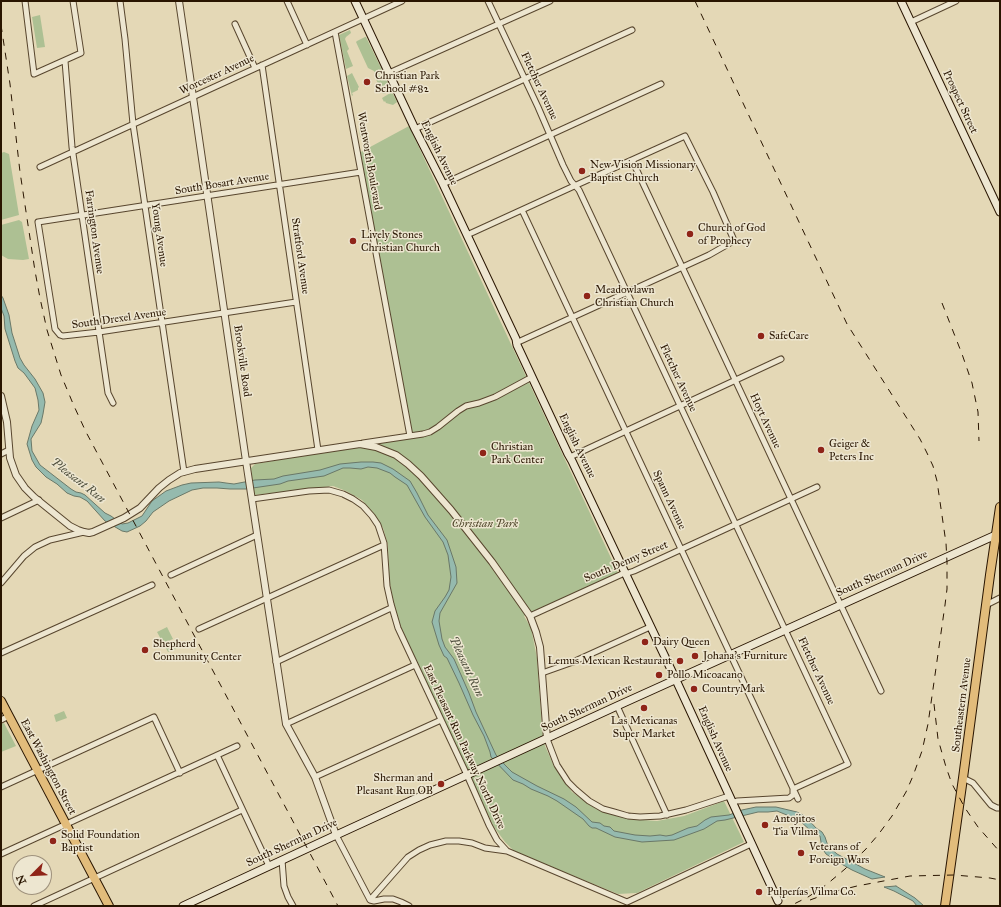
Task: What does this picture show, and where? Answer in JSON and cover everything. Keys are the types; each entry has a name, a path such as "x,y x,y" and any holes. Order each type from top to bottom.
{"main road":[{"name":"English Avenue","path":"355,1 467,235 516,343 676,680 778,901"},
{"name":"Prospect Street","path":"901,1 1000,212"},
{"name":"Southeastern Avenue","path":"945,906 986,605 998,534 1000,507"},
{"name":"South Sherman Drive","path":"183,906 617,706 998,534"},
{"name":"East Washington Street","path":"1,701 5,718 37,771 109,906"}],"street":[{"path":"25,1 34,74 81,54 73,1"},
{"name":"Young Avenue","path":"120,1 133,124 184,472"},
{"name":"Brookville Road","path":"180,1 246,461 286,724 314,777 336,835"},
{"path":"287,1 307,45"},
{"name":"Worcester Avenue","path":"40,167 402,1"},
{"name":"Fletcher Avenue","path":"488,1 571,181 576,185 627,292 848,764 793,789"},
{"path":"389,73 550,1"},
{"path":"911,22 956,1"},
{"path":"234,24 255,68"},
{"path":"415,129 632,30"},
{"name":"Wentworth Boulevard","path":"335,32 410,436"},
{"name":"Farrington Avenue","path":"65,61 72,152 108,393 113,404"},
{"name":"Stratford Avenue","path":"262,65 318,450"},
{"path":"443,184 661,84"},
{"path":"467,235 685,136 718,204 733,238 730,244 516,343"},
{"name":"Hoyt Avenue","path":"632,160 881,691"},
{"name":"South Bosart Avenue","path":"38,222 361,172"},
{"name":"Spann Avenue","path":"522,210 798,799"},
{"name":"South Drexel Avenue","path":"38,222 55,329 60,335 64,336 99,332 296,302"},
{"path":"570,457 781,359"},
{"path":"1,396 11,463 16,475 25,488 70,526 89,533 108,526 140,508 164,483 184,472 196,468 423,434 432,431 443,424 466,406 495,397 532,377"},
{"path":"360,444 376,447 396,455 421,476 442,499 475,540 530,616 539,641 547,739 554,759 562,773 573,788 589,801 607,810 628,816 648,817 667,815 737,801 791,797 793,795 793,789"},
{"path":"1,454 9,450"},
{"name":"South Denny Street","path":"530,616 620,574 629,573 818,487"},
{"name":"East Pleasant Run Parkway North Drive","path":"252,499 288,493 327,490 340,492 358,502 370,513 378,525 382,536 386,579 398,628 493,833 507,851 625,904 751,844"},
{"path":"1,518 39,500"},
{"path":"1,582 24,556 35,547 50,540 84,532"},
{"path":"171,575 257,535"},
{"path":"199,629 384,545"},
{"path":"1,653 152,585"},
{"path":"986,605 1000,598"},
{"path":"276,662 392,608"},
{"path":"542,673 573,662 650,626"},
{"path":"286,724 415,665"},
{"path":"617,706 667,815"},
{"path":"1,788 154,717 180,773"},
{"path":"314,777 441,720"},
{"path":"1,854 237,746"},
{"path":"217,756 269,866"},
{"path":"963,778 973,783 991,805 1000,808"},
{"path":"34,906 242,810"},
{"path":"336,835 370,900"},
{"path":"370,900 408,857 430,845 459,841 472,843 485,848 507,851"},
{"path":"282,860 284,886 293,906"},
{"path":"370,900 393,899 410,906"}],"green space":[{"path":"40,15 45,47 37,48 32,17"},
{"path":"350,30 351,33 345,39 349,49 347,51 353,66 346,69 339,35"},
{"path":"365,37 383,72 376,75 374,71 368,68 356,42"},
{"path":"352,73 359,87 358,90 352,93 352,96 347,76"},
{"path":"384,74 391,91 384,94 382,93 376,77"},
{"path":"392,92 397,102 393,105 386,103 385,101 384,102 382,98"},
{"path":"364,125 366,135 361,137 359,128"},
{"name":"Christian Park","path":"409,126 618,573 524,616 531,628 537,658 542,728 545,746 554,766 572,792 596,809 629,819 657,821 684,816 724,801 744,842 637,893 618,894 515,852 505,842 494,827 402,631 394,605 389,579 388,545 383,528 362,500 333,486 254,495 251,468 255,464 413,437 359,153"},
{"path":"4,152 9,154 19,215 1,220 1,153"},
{"path":"19,220 22,222 29,259 8,259 1,255 1,225"},
{"path":"167,627 173,639 163,643 157,632"},
{"path":"173,642 176,649 168,652 165,646"},
{"path":"64,711 67,718 56,722 54,715"},
{"path":"4,723 16,746 1,752 1,724"}],"water":[{"name":"Pleasant Run","path":"1,295 9,315 12,333 20,358 43,393 45,402 41,423 31,439 32,451 40,465 71,489 85,495 105,513 122,524 128,523 142,516 152,501 166,491 191,483 219,482 234,484 255,480 274,479 283,476 320,470 340,464 361,462 381,463 393,469 410,481 428,515 447,540 456,567 457,583 440,613 439,621 442,639 445,647 454,659 496,755 512,772 564,799 576,807 592,822 610,827 614,831 635,835 672,835 697,826 711,817 729,815 756,807 776,807 797,812 805,816 822,832 828,846 837,854 865,869 885,877 872,879 838,862 826,854 822,848 820,836 812,832 799,820 777,811 758,812 717,821 704,829 674,840 642,842 615,837 596,828 592,828 583,819 557,801 513,780 491,757 484,736 447,658 444,656 439,645 432,622 435,611 449,590 451,577 448,555 443,542 425,517 407,485 390,473 377,468 368,467 361,469 343,468 324,476 246,489 203,488 192,490 169,501 153,512 140,526 127,532 122,531 105,521 87,501 67,493 46,477 36,467 32,460 27,444 32,426 39,410 38,400 35,388 24,373 18,368 15,361 5,329 4,316 1,308"},
{"path":"896,886 915,898 924,906 917,906 913,901 884,887"}],"railway":[{"path":"695,1 847,324 920,439 927,453 933,466 937,481 946,543 947,589 945,605 928,724 922,751 913,776 906,792 892,816 865,850 826,885 808,897 790,906"},
{"path":"1,25 10,84 20,172 35,271 47,330 61,375 86,432 338,906"},
{"path":"942,303 972,383 978,412 979,441"},
{"path":"934,704 938,739 952,784 965,808 978,827 1000,852"},
{"path":"810,900 829,893 857,886 910,876 954,875 1000,880"}],"place":[{"name":"Christian Park School #82","path":"367,82"},
{"name":"New Vision Missionary Baptist Church","path":"582,171"},
{"name":"Church of God of Prophecy","path":"690,234"},
{"name":"Lively Stones Christian Church","path":"353,241"},
{"name":"Meadowlawn Christian Church","path":"587,296"},
{"name":"SafeCare","path":"761,336"},
{"name":"Geiger & Peters Inc","path":"821,450"},
{"name":"Christian Park Center","path":"483,453"},
{"name":"Dairy Queen","path":"645,642"},
{"name":"Shepherd Community Center","path":"145,650"},
{"name":"Johana’s Furniture","path":"695,656"},
{"name":"Lemus Mexican Restaurant","path":"680,661"},
{"name":"Pollo Micoacano","path":"659,675"},
{"name":"CountryMark","path":"694,689"},
{"name":"Las Mexicanas Super Market","path":"644,708"},
{"name":"Sherman and Pleasant Run OB","path":"441,784"},
{"name":"Antojitos Tia Vilma","path":"765,825"},
{"name":"Solid Foundation Baptist","path":"53,841"},
{"name":"Veterans of Foreign Wars","path":"801,853"},
{"name":"Pulperías Vilma Co.","path":"759,892"}]}
